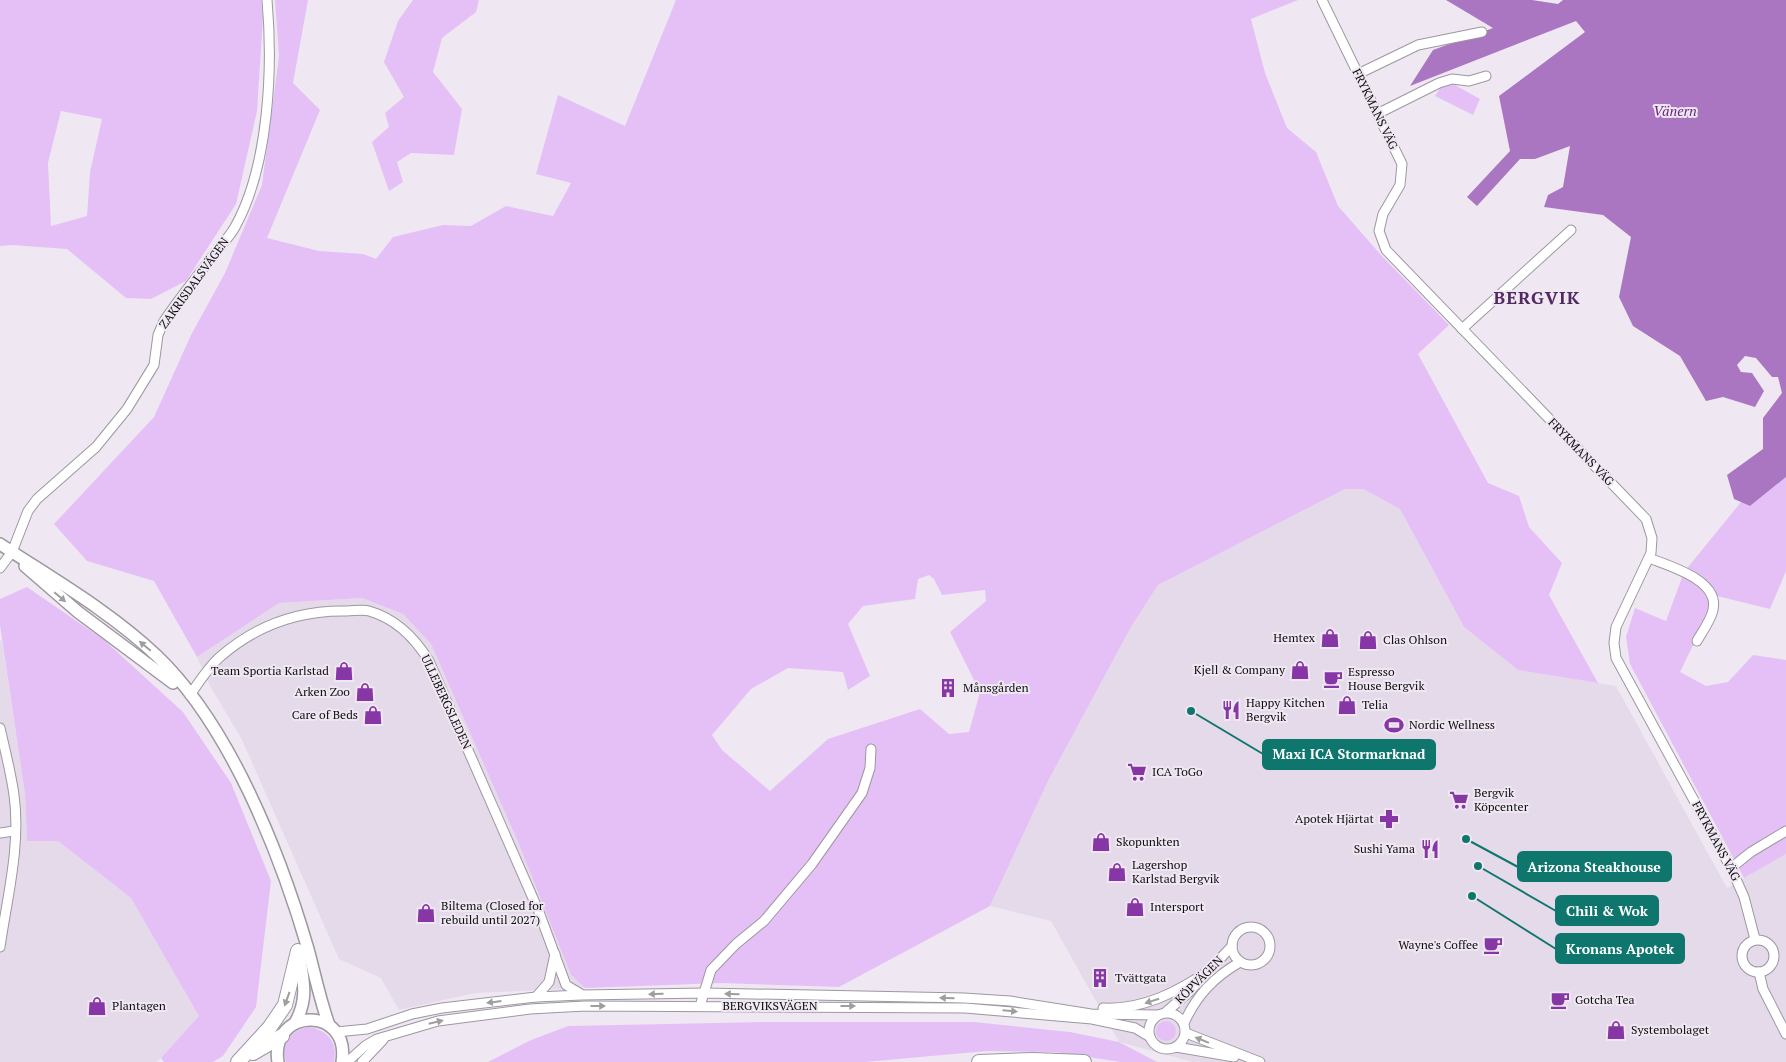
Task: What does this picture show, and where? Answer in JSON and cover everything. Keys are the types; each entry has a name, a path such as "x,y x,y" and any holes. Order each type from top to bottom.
{"highway":[{"path":"238,1062 270,1027 285,1005 298,951"},
{"path":"238,1062 282,1036"},
{"path":"1033,1060 1048,1062"},
{"path":"979,1062 1033,1060 1084,1062"}],"main road":[{"path":"0,544 117,623 158,657 190,695 227,749 255,804 286,883 332,1028 342,1046 342,1062"},
{"path":"278,1062 277,1052 282,1036 295,1023 304,1005 295,914"},
{"path":"295,1023 312,1020 332,1028"}],"street":[{"name":"ZAKRISDALSVÄGEN","path":"0,568 12,552 28,511 37,499 96,448 127,409 154,365 158,335 164,321 238,221 257,167 266,108 270,69 267,0"},
{"name":"FRYKMANS VÄG","path":"1322,0 1402,164 1400,185 1383,214 1379,231 1386,250 1646,519 1652,538 1649,558 1616,627 1614,643 1616,658 1731,868 1744,897 1756,939"},
{"path":"1358,74 1418,46 1482,32"},
{"path":"1377,114 1439,83 1452,79 1469,81 1486,76"},
{"path":"1462,329 1570,230"},
{"path":"1649,558 1697,579 1713,599 1714,611 1697,641"},
{"name":"ULLEBERGSLEDEN","path":"190,695 220,657 253,634 291,616 331,610 369,611 398,624 417,640 430,661 555,953 566,985 582,995"},
{"path":"0,728 14,796 14,853 0,947"},
{"name":"BERGVIKSVÄGEN","path":"705,993 711,970 736,944 764,922 812,864 862,793 870,768 871,749"},
{"path":"0,833 14,831"},
{"path":"1731,868 1751,852 1786,831"},
{"path":"1245,928 1261,930 1269,940 1270,951 1264,960 1252,965 1240,962 1236,958 1232,946 1235,936 1245,928"},
{"path":"1756,939 1770,944 1774,954 1769,968 1759,972 1746,967 1742,958 1746,944 1756,939"},
{"name":"KÖPVÄGEN","path":"1162,1014 1210,970 1232,946"},
{"path":"536,997 549,982 555,953"},
{"name":"KÖPVÄGEN","path":"1185,1028 1195,1000 1224,971 1240,962"},
{"path":"1047,1006 1111,1009 1142,1004 1183,988 1210,970"},
{"path":"1759,972 1763,989 1786,1034"},
{"path":"700,1006 705,993"},
{"name":"BERGVIKSVÄGEN","path":"332,1028 367,1029 412,1014 442,1008 536,997 582,995 705,993 964,998 1047,1006 1091,1014 1162,1014"},
{"name":"BERGVIKSVÄGEN","path":"347,1062 365,1046 390,1035 462,1016 530,1008 585,1006 965,1008 1092,1019 1135,1028 1150,1037"},
{"path":"1162,1014 1177,1015 1185,1028 1255,1061 1176,1047 1163,1049 1153,1042 1150,1037 1150,1024 1162,1014"},
{"path":"1176,1047 1184,1039 1185,1028"},
{"name":"BERGVIKSVÄGEN","path":"362,1062 390,1035"}],"shaded area":[{"path":"0,0 261,0 263,17 257,111 236,204 186,281 151,299 126,298 67,249 12,245 0,246","holes":["61,111 102,119 90,172 87,216 51,226 48,163"]},
{"path":"275,0 308,0 293,83 320,110 267,238 319,251 363,254 376,259 393,237 443,225 471,226 506,206 553,216 571,183 536,174 558,95 625,126 676,0 1298,0 1251,19 1265,73 1287,128 1316,152 1338,206 1381,255 1449,325 1418,354 1488,483 1519,496 1529,527 1562,563 1549,595 1598,683 1518,670 1464,627 1400,509 1363,489 1345,489 1158,585 1131,627 1048,781 990,906 839,987 721,983 585,988 571,975 518,842 431,644 403,614 362,598 279,603 197,657 154,581 87,561 54,524 154,417 191,335 225,273 262,185 279,56","holes":["929,575 934,579 942,595 985,590 986,601 950,632 980,692 969,732 949,734 920,709 828,739 770,791 722,750 712,735 751,689 788,668 843,672 848,690 870,676 848,624 863,606 915,599 918,579"]},
{"path":"413,0 479,0 476,12 442,38 433,72 462,109 454,155 411,153 397,162 403,182 389,191 372,142 389,127 385,113 404,97 384,62 398,21"},
{"path":"1446,80 1480,99 1473,115 1435,96"},
{"path":"1786,477 1786,571 1770,609 1717,596 1680,672 1706,686 1728,682 1753,655 1786,660 1786,854 1744,878 1630,664 1626,637 1635,608 1666,621 1684,572 1741,502 1750,506"},
{"path":"1345,489 1363,489 1400,509 1464,627 1518,670 1616,686 1727,888 1786,854 1786,1062 1193,1062 1119,1042 1051,921 990,906 1048,781 1131,627 1158,585"},
{"path":"27,587 104,640 183,712 231,783 271,881 256,1007 223,1056 213,1062 164,1062 161,1058 199,1016 131,898 58,841 27,841 25,794 0,625 0,599"},
{"path":"362,598 403,614 431,644 518,842 571,975 585,988 475,993 399,1010 381,978 339,959 242,740 210,686 197,657 279,603"},
{"path":"0,640 2,641 25,794 27,841 58,841 131,898 200,1016 157,1062 0,1062"},
{"path":"1162,1021 1170,1021 1176,1027 1176,1035 1170,1041 1162,1041 1156,1035 1156,1027"},
{"path":"766,1022 974,1022 1070,1032 1119,1042 1157,1062 1121,1062 1055,1052 987,1051 865,1062 488,1062 531,1040 568,1026"},
{"path":"309,1027 321,1031 330,1038 335,1055 334,1062 286,1062 285,1049 288,1038 297,1031"}],"water":[{"name":"Vänern","path":"1446,0 1532,0 1558,4 1563,0 1786,0 1786,477 1750,506 1734,499 1727,475 1763,449 1763,418 1782,393 1778,377 1772,377 1756,358 1745,356 1737,365 1741,372 1752,373 1764,391 1755,407 1723,397 1706,401 1680,356 1633,326 1619,297 1631,237 1603,215 1544,207 1548,195 1563,187 1570,146 1535,159 1520,159 1477,206 1467,197 1510,151 1499,96 1585,32 1576,21 1410,86 1433,50 1493,28"}],"place":[{"name":"Hemtex","path":"1330,638"},
{"name":"Clas Ohlson","path":"1368,640"},
{"name":"Kjell & Company","path":"1300,670"},
{"name":"Team Sportia Karlstad","path":"344,671"},
{"name":"Espresso House Bergvik","path":"1333,679"},
{"name":"Månsgården","path":"948,688"},
{"name":"Arken Zoo","path":"365,692"},
{"name":"Telia","path":"1347,705"},
{"name":"Happy Kitchen Bergvik","path":"1231,710"},
{"name":"Maxi ICA Stormarknad","path":"1191,711"},
{"name":"Care of Beds","path":"373,715"},
{"name":"Nordic Wellness","path":"1394,725"},
{"name":"ICA ToGo","path":"1137,772"},
{"name":"Bergvik Köpcenter","path":"1459,800"},
{"name":"Apotek Hjärtat","path":"1389,819"},
{"name":"Arizona Steakhouse","path":"1466,839"},
{"name":"Skopunkten","path":"1101,842"},
{"name":"Sushi Yama","path":"1430,849"},
{"name":"Chili & Wok","path":"1478,866"},
{"name":"Lagershop Karlstad Bergvik","path":"1117,872"},
{"name":"Kronans Apotek","path":"1472,896"},
{"name":"Intersport","path":"1135,907"},
{"name":"Biltema (Closed for rebuild until 2027)","path":"426,913"},
{"name":"Wayne's Coffee","path":"1493,945"},
{"name":"Tvättgata","path":"1100,978"},
{"name":"Gotcha Tea","path":"1560,1000"},
{"name":"Plantagen","path":"97,1006"},
{"name":"Systembolaget","path":"1616,1030"}],"district":[{"name":"BERGVIK","path":"1537,298"}]}
